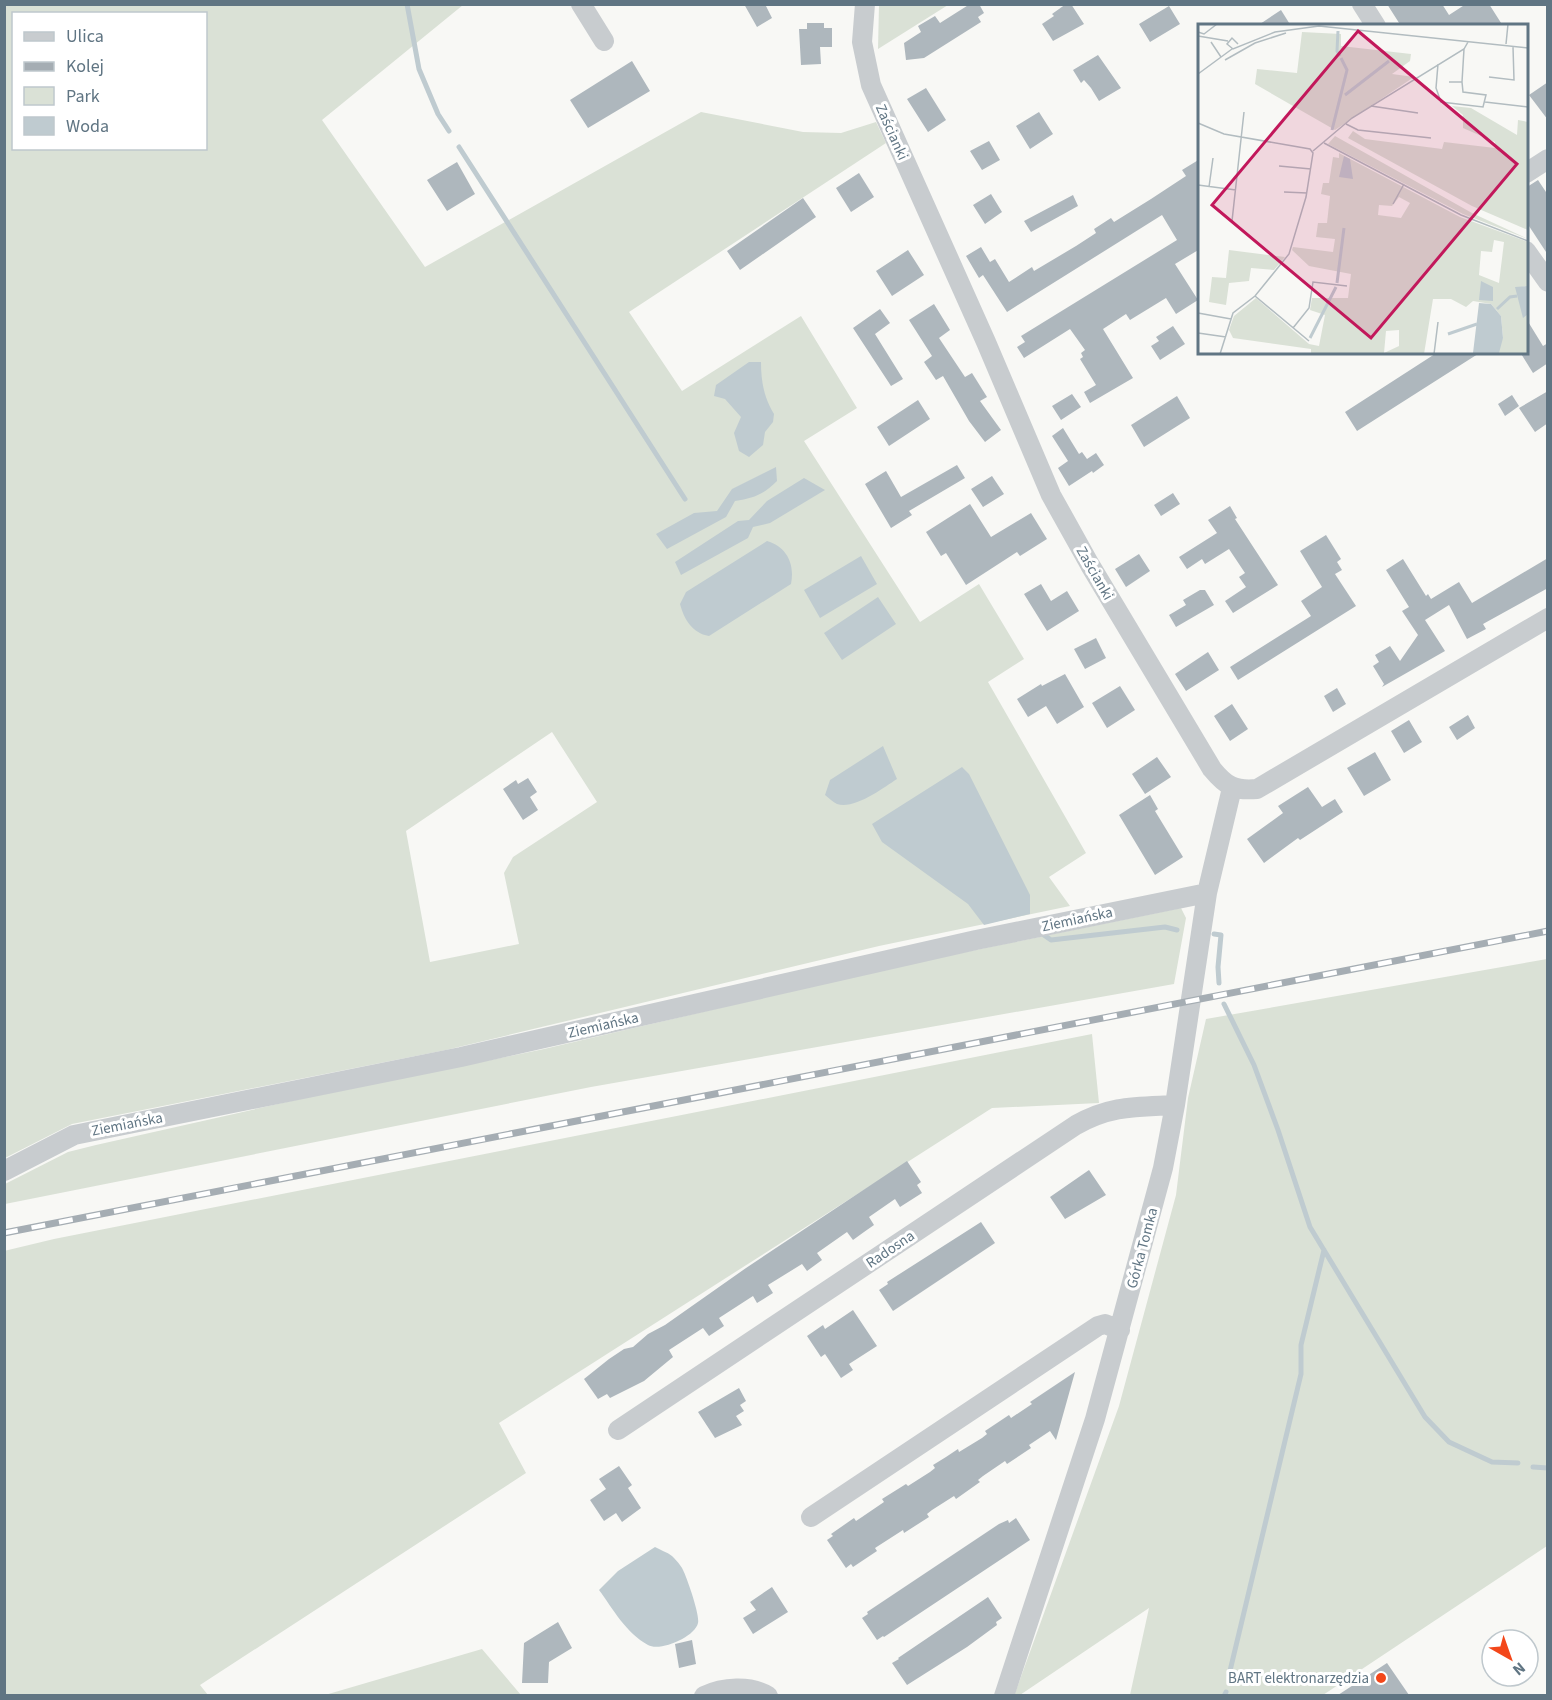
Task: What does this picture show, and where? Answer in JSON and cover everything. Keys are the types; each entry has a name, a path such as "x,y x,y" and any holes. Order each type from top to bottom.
{"street":[{"path":"581,4 604,41"},
{"name":"Zaścianki","path":"865,4 862,42 871,85 986,342 1051,495 1090,565 1212,769 1232,788"},
{"path":"1362,4 1375,24"},
{"path":"1528,172 1548,159"},
{"path":"1528,252 1548,282"},
{"path":"1232,788 1257,789 1548,618"},
{"name":"Górka Tomka","path":"1004,1695 1095,1419 1163,1168 1175,1105 1207,892 1232,788"},
{"name":"Ziemiańska","path":"4,1171 74,1135 460,1057 976,940 1207,892"},
{"name":"Radosna","path":"618,1430 1076,1125 1096,1114 1122,1108 1175,1105"},
{"path":"812,1517 1098,1326 1105,1324 1120,1330"},
{"path":"704,1695 738,1688 768,1695"}],"green space":[{"path":"879,4 948,5 878,49"},
{"path":"5,5 463,5 322,120 425,267 701,112 803,132 841,133 876,122 886,143 629,312 682,391 801,316 857,408 804,441 920,622 979,584 1024,659 988,682 1086,853 1049,877 1070,906 879,946 446,1050 72,1124 5,1158","holes":["552,732 597,802 513,857 504,873 519,944 430,962 406,831"]},
{"path":"1181,908 1186,918 1174,984 591,1087 5,1204 5,1184 68,1152 300,1099 544,1049 912,963"},
{"path":"1547,959 1547,1546 1323,1695 1130,1695 1149,1608 1020,1695 1014,1696 1119,1406 1176,1195 1188,1098 1206,1019"},
{"path":"1092,1034 1099,1103 992,1108 499,1423 526,1473 200,1685 208,1695 5,1695 4,1251 54,1239"},
{"path":"482,1649 521,1695 325,1695"}],"water":[{"path":"749,362 761,362 764,389 774,414 773,422 765,432 763,445 749,457 739,451 734,433 741,417 725,399 714,396 716,385"},
{"path":"776,467 777,481 758,495 735,501 726,517 667,549 656,534 694,513 717,511 732,489"},
{"path":"804,478 825,490 770,523 753,527 748,538 681,575 675,562 738,521 749,520 767,501"},
{"path":"767,541 780,547 788,557 792,570 791,584 709,636 693,629 686,620 680,604 686,592"},
{"path":"861,556 877,584 820,618 804,590"},
{"path":"878,597 896,624 842,660 824,633"},
{"path":"883,746 897,779 852,804 837,804 825,795 830,780"},
{"path":"962,767 969,774 1030,895 1030,914 984,925 968,904 882,842 872,824"},
{"path":"655,1547 672,1556 682,1568 693,1597 698,1623 684,1638 668,1645 653,1647 633,1634 599,1590 618,1571"}],"building":[{"path":"744,4 765,4 772,18 757,27"},
{"path":"970,4 979,4 984,13 978,17 981,22 924,58 906,60 904,43 921,32 918,26 935,16 940,23"},
{"path":"1066,4 1071,4 1084,24 1053,41 1042,24"},
{"path":"1387,4 1442,4 1449,15 1466,4 1489,4 1502,24 1400,24"},
{"path":"1169,6 1180,24 1150,42 1139,24"},
{"path":"1281,10 1290,24 1260,24"},
{"path":"807,23 824,23 824,28 832,28 832,47 820,47 821,64 801,65 799,29 807,29"},
{"path":"1098,55 1121,88 1099,101 1084,80 1081,83 1073,70"},
{"path":"632,61 650,91 588,128 570,100"},
{"path":"1548,82 1548,120 1529,95"},
{"path":"926,88 946,120 928,132 907,99"},
{"path":"1039,112 1053,134 1030,149 1016,126"},
{"path":"989,141 1000,160 982,170 970,151"},
{"path":"1198,160 1198,250 1175,264 1198,300 1176,314 1166,298 1130,320 1126,314 1103,329 1133,378 1090,403 1084,392 1096,385 1080,359 1083,357 1081,353 1085,350 1070,329 1024,358 1017,347 1025,342 1021,336 1177,240 1162,215 1007,312 983,275 979,278 966,256 981,247 990,262 995,259 1009,282 1032,267 1034,271 1076,246 1096,233 1094,229 1111,218 1114,222 1151,199 1186,176 1182,170"},
{"path":"457,162 475,194 447,211 427,180"},
{"path":"859,173 874,197 851,212 836,188"},
{"path":"1538,180 1548,195 1548,255 1528,225 1528,186"},
{"path":"991,194 1002,212 985,224 973,205"},
{"path":"1073,195 1078,206 1031,232 1024,221"},
{"path":"803,198 816,217 740,270 727,251"},
{"path":"908,250 924,275 892,296 876,271"},
{"path":"934,304 950,330 939,338 965,377 972,373 987,397 980,401 1001,430 985,442 969,421 943,376 936,380 924,362 932,356 909,320"},
{"path":"880,309 890,323 875,334 903,379 891,386 853,328"},
{"path":"1528,322 1543,346 1548,343 1548,363 1533,373 1521,354 1528,354"},
{"path":"1173,326 1185,344 1160,360 1151,346 1159,341 1156,337"},
{"path":"1435,354 1478,354 1357,431 1345,412"},
{"path":"1548,391 1548,423 1535,432 1519,408"},
{"path":"1072,394 1081,407 1061,420 1052,406"},
{"path":"1512,395 1519,406 1505,416 1498,404"},
{"path":"1177,396 1190,418 1144,447 1131,425"},
{"path":"918,400 930,419 889,446 877,427"},
{"path":"1063,428 1079,454 1082,452 1087,459 1096,453 1104,465 1069,486 1058,468 1068,461 1052,436"},
{"path":"957,465 965,478 909,511 912,515 891,528 865,484 886,471 901,497"},
{"path":"992,476 1004,494 983,507 971,489"},
{"path":"1173,493 1180,504 1161,516 1154,505"},
{"path":"970,504 991,537 1031,513 1047,539 1020,556 1017,552 966,585 946,553 941,556 926,532"},
{"path":"1230,506 1237,518 1235,519 1278,585 1233,613 1225,601 1246,587 1239,577 1245,573 1229,549 1205,564 1202,559 1187,569 1179,557 1217,533 1208,520"},
{"path":"1326,535 1341,559 1337,562 1342,570 1335,574 1356,606 1238,680 1230,667 1311,616 1301,601 1322,587 1300,551"},
{"path":"1139,554 1150,571 1126,587 1115,569"},
{"path":"1548,558 1548,588 1483,624 1486,629 1467,639 1449,605 1425,620 1445,651 1382,687 1384,684 1373,666 1379,662 1375,655 1390,646 1400,661 1418,635 1402,611 1409,607 1386,570 1403,559 1426,596 1428,594 1431,599 1459,582 1472,603"},
{"path":"1041,584 1051,601 1067,591 1079,611 1047,631 1024,594"},
{"path":"1200,590 1205,590 1214,605 1176,627 1169,615 1186,605 1183,600"},
{"path":"1096,638 1106,658 1085,669 1074,649"},
{"path":"1208,652 1219,670 1186,691 1175,674"},
{"path":"1065,674 1084,707 1057,724 1046,706 1028,717 1017,699 1041,684 1042,686"},
{"path":"1120,686 1135,710 1107,728 1092,703"},
{"path":"1337,688 1346,704 1333,712 1324,696"},
{"path":"1232,704 1248,729 1230,741 1214,716"},
{"path":"1468,715 1475,728 1457,740 1449,727"},
{"path":"1409,720 1422,742 1404,753 1391,731"},
{"path":"1375,752 1391,780 1364,796 1347,768"},
{"path":"1157,757 1171,777 1145,794 1132,774"},
{"path":"528,778 537,792 530,797 538,810 523,820 503,789 516,780 518,784"},
{"path":"1308,787 1322,807 1335,799 1343,812 1300,840 1298,838 1264,863 1247,839 1283,813 1278,806"},
{"path":"1150,795 1158,809 1155,811 1183,857 1155,875 1119,815"},
{"path":"907,1161 921,1182 917,1185 922,1193 900,1207 895,1199 869,1217 874,1225 853,1240 847,1232 817,1253 822,1260 807,1271 802,1264 768,1285 773,1293 757,1303 753,1296 719,1318 724,1326 709,1336 703,1328 669,1350 673,1357 644,1381 610,1398 607,1394 598,1399 584,1379 609,1359 624,1349 633,1347 648,1334 665,1325"},
{"path":"1089,1170 1106,1195 1065,1219 1050,1197"},
{"path":"981,1222 995,1243 893,1311 879,1290 888,1284 887,1282"},
{"path":"853,1310 877,1346 849,1364 853,1370 841,1378 825,1354 821,1357 807,1336 823,1325 825,1329"},
{"path":"1075,1372 1056,1440 1050,1431 1029,1445 1031,1448 1007,1464 1005,1461 983,1476 978,1480 980,1482 956,1499 954,1496 927,1514 929,1517 875,1548 877,1551 853,1567 851,1564 846,1568 827,1540 833,1536 831,1534 854,1518 856,1521 884,1502 882,1499 930,1472 935,1468 933,1465 958,1449 959,1452 982,1438 987,1434 985,1431 1009,1415 1011,1418 1032,1404 1030,1402"},
{"path":"739,1388 746,1401 740,1405 744,1411 736,1416 742,1425 715,1438 698,1412"},
{"path":"619,1466 632,1485 628,1488 641,1508 622,1522 616,1513 604,1521 590,1500 606,1489 599,1479"},
{"path":"1016,1518 1030,1540 877,1640 862,1618 868,1614 867,1612 999,1524 1008,1520 1009,1523"},
{"path":"772,1587 788,1612 753,1634 743,1618 756,1610 750,1602"},
{"path":"988,1597 1002,1618 996,1622 997,1625 907,1685 892,1663"},
{"path":"558,1622 572,1648 549,1662 548,1683 522,1683 524,1643"},
{"path":"692,1640 696,1664 679,1668 675,1644"},
{"name":"BART elektronarzędzia","path":"1387,1663 1409,1695 1338,1695"}],"waterway":[{"path":"407,4 419,69 438,114 449,131"},
{"path":"459,147 685,499"},
{"path":"1041,933 1051,940 1165,927 1177,930"},
{"path":"1214,934 1221,935 1219,983"},
{"path":"1224,1004 1254,1065 1310,1227 1425,1417 1449,1442 1492,1462 1518,1463"},
{"path":"1229,1675 1301,1374 1301,1345 1324,1250"},
{"path":"1533,1467 1548,1468"},
{"path":"1224,1696 1226,1692"}],"railway":[{"path":"4,1233 1548,931"}],"place":[{"name":"BART elektronarzędzia","path":"1381,1678"}]}
